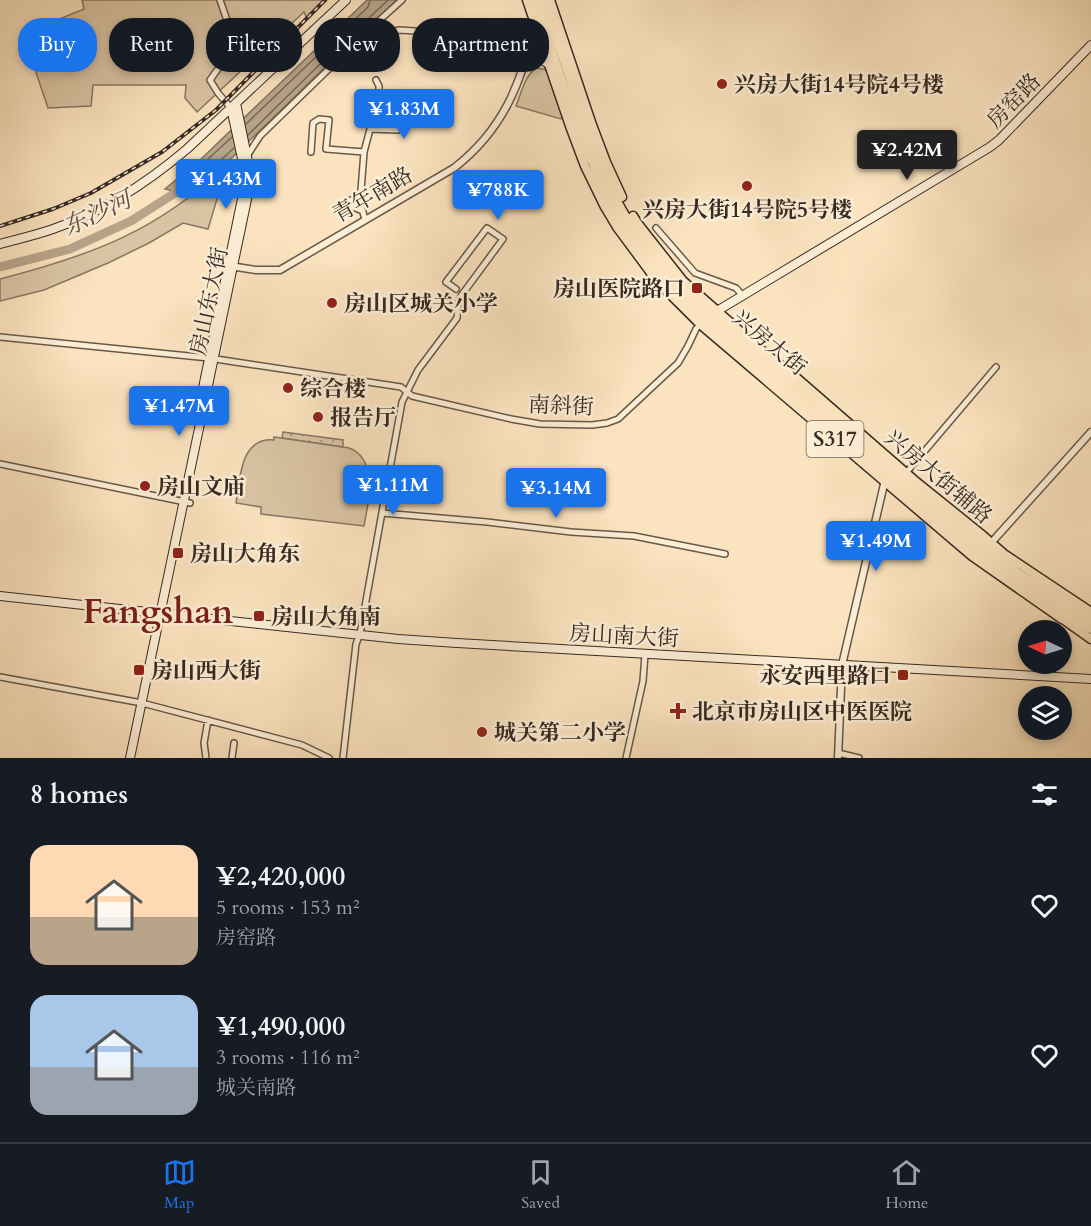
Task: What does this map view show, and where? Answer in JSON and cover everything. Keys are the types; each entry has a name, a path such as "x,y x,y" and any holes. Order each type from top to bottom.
{"main road":[{"path":"0,244 54,229 99,209 163,169 235,110 346,0"},
{"name":"兴房大街","path":"527,0 533,18"},
{"path":"534,0 534,18"},
{"name":"兴房大街","path":"534,0 589,154 609,200 641,249 680,286 708,317 972,556 1091,639"},
{"name":"兴房大街","path":"543,0 599,164 634,229 662,270"},
{"name":"兴房大街辅路","path":"550,0 592,127 620,194 638,224 708,317 767,355 1004,554 1091,612"},
{"path":"556,39 558,24"},
{"name":"房窑路","path":"708,317 990,147 1091,45"},
{"name":"兴房大街","path":"549,62 585,166 605,207 663,287 708,317 770,366 1015,571 1091,621"},
{"name":"房山东大街","path":"158,612 185,502 244,184 244,155 235,110"},
{"path":"571,129 589,154"},
{"path":"626,239 641,249"},
{"path":"663,287 662,270 676,273"},
{"path":"767,355 770,366"},
{"name":"兴房大街","path":"885,477 1011,577 1091,629"},
{"path":"941,503 949,518"},
{"path":"977,541 1004,554"},
{"name":"房山南大街","path":"0,596 457,643 1091,679"},
{"name":"兴房大街","path":"1048,602 1062,619"},
{"path":"130,758 158,612"},
{"path":"125,758 140,702"}],"street":[{"path":"220,0 233,38 231,51 210,80 218,93 235,110"},
{"path":"382,18 402,0"},
{"path":"549,66 552,71"},
{"path":"237,169 244,155 260,136 326,72"},
{"name":"青年南路","path":"230,266 266,271 280,270 454,168 467,158 492,131 503,115 522,72"},
{"path":"365,219 360,203 364,152 379,95 380,86 376,80"},
{"path":"310,152 313,123 319,119 328,120 326,149 364,152"},
{"path":"370,129 398,130 398,124 394,121"},
{"path":"351,200 351,205 363,211"},
{"path":"343,758 356,644 360,634 402,402 418,370 457,318 461,296 503,239 487,228 446,282 456,289"},
{"path":"656,228 695,273 736,288 742,295"},
{"name":"南斜街","path":"0,337 211,359 401,387 412,396 511,419 540,424 592,425 618,419 678,363 696,329 708,317"},
{"path":"906,472 996,367"},
{"path":"991,543 1091,432"},
{"path":"0,464 185,502"},
{"path":"859,758 838,755 842,665 885,477"},
{"path":"382,513 634,536 725,554"},
{"path":"626,758 643,681 645,654"},
{"path":"0,677 140,702 302,746 329,758"},
{"path":"206,758 204,743 208,720"},
{"path":"232,758 234,743"}],"shaded area":[{"path":"82,0 327,0 307,19 304,12 298,18 206,18 206,72 240,72 197,112 185,98 186,85 93,85 91,106 48,108 36,72 97,72 97,18 62,18 84,9"},
{"path":"532,72 548,72 563,116 561,119 516,106"},
{"path":"226,165 231,191 220,189 208,229 183,223 108,263 44,290 0,301 0,279 93,250 149,224 201,188"},
{"path":"283,432 343,440 343,447 282,438"},
{"path":"274,437 349,448 359,454 368,470 374,471 364,526 261,514 261,507 236,503 241,472 248,452 254,445 274,440"}],"water":[{"path":"367,0 397,0 378,18 348,18"},
{"path":"314,51 314,72 320,72 205,184 190,196 165,189 200,160 292,72 302,72 302,62"}],"waterway":[{"name":"东沙河","path":"0,267 70,249 131,221 186,186"}],"railway":[{"path":"0,226 53,209 91,193 162,152 216,110 325,0"}],"place":[{"name":"兴房大街14号院4号楼","path":"722,84"},
{"name":"兴房大街14号院5号楼","path":"747,186"},
{"name":"房山医院路口","path":"697,288"},
{"name":"房山区城关小学","path":"332,303"},
{"name":"综合楼","path":"288,388"},
{"name":"报告厅","path":"318,417"},
{"name":"房山文庙","path":"145,486"},
{"name":"房山大角东","path":"178,553"},
{"name":"房山大角南","path":"259,616"},
{"name":"房山西大街","path":"139,670"},
{"name":"永安西里路口","path":"903,675"},
{"name":"北京市房山区中医医院","path":"678,711"},
{"name":"城关第二小学","path":"482,732"}],"district":[{"name":"Fangshan","path":"158,611"}]}
